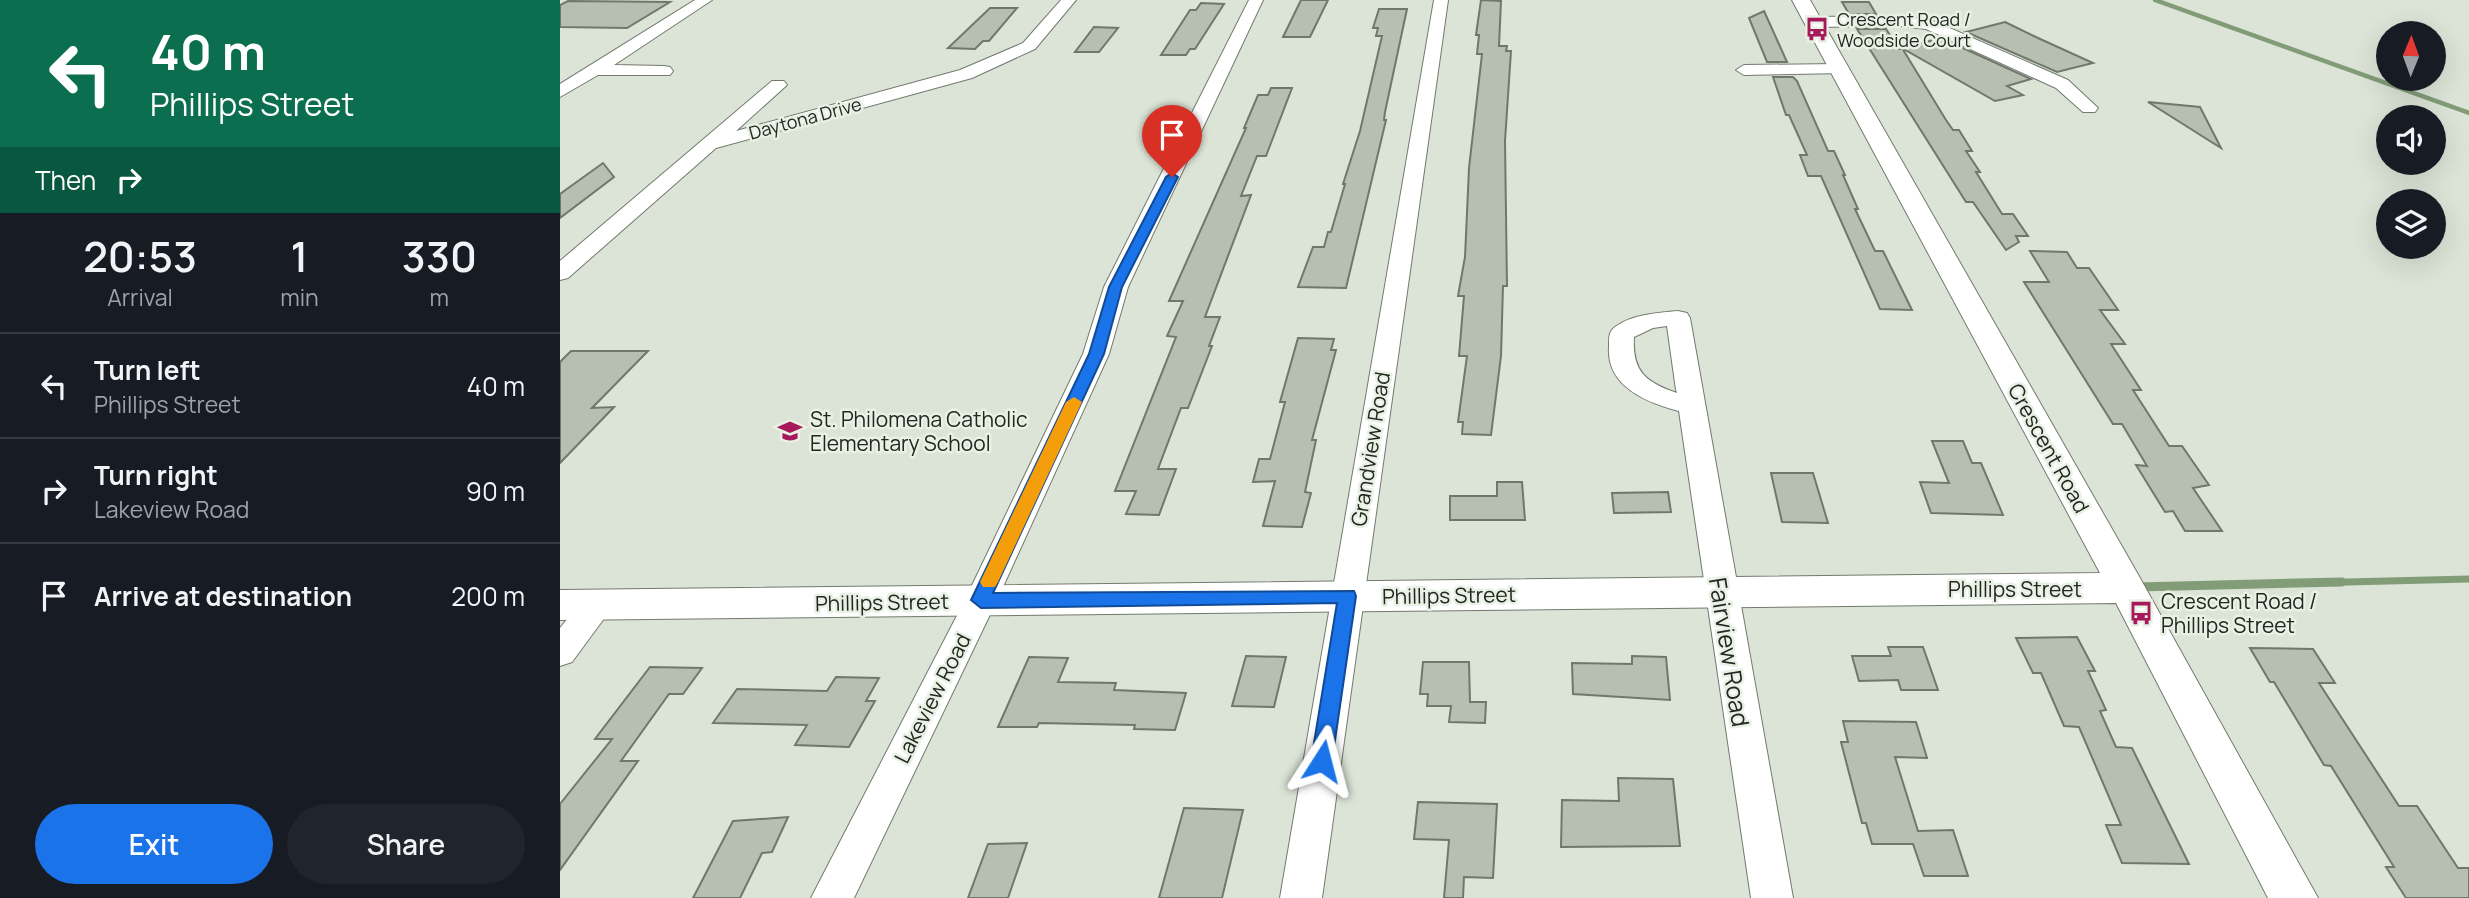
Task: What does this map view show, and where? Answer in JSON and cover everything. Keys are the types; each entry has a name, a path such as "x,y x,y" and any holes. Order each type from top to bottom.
{"street":[{"path":"560,92 705,0"},
{"name":"Daytona Drive","path":"560,273 714,143 966,74 1029,46 1069,0"},
{"name":"Lakeview Road","path":"832,898 981,600 1096,354 1115,287 1183,155 1220,71 1256,0"},
{"name":"Grandview Road","path":"1301,898 1441,0"},
{"name":"Crescent Road","path":"1801,0 2123,581 2294,898"},
{"path":"1813,22 1900,21 1930,25 2062,84 2089,108"},
{"path":"1744,70 1839,69"},
{"path":"560,70 664,71"},
{"path":"714,143 778,85"},
{"name":"Fairview Road","path":"1692,406 1772,898"},
{"name":"Phillips Street","path":"560,605 1720,591 2123,581"},
{"path":"560,652 598,605"}],"building":[{"path":"1301,0 1328,0 1310,37 1283,37"},
{"path":"1481,0 1501,1 1499,46 1507,46 1506,51 1511,51 1505,141 1507,286 1503,286 1501,356 1491,435 1462,434 1463,422 1458,422 1467,356 1459,356 1464,296 1458,296 1465,257 1469,168 1482,54 1477,54 1479,35 1476,35"},
{"path":"568,1 670,2 627,28 560,27 560,5"},
{"path":"1842,2 1869,2 1876,14 1849,14"},
{"path":"1201,3 1224,4 1195,49 1190,49 1186,55 1161,55 1190,10 1196,10"},
{"path":"990,8 1017,8 989,41 983,41 975,49 948,48"},
{"path":"1379,9 1407,9 1385,112 1386,120 1346,288 1298,287 1313,247 1324,247 1328,232 1331,232 1345,184 1382,36 1376,36 1378,28 1373,28"},
{"path":"1764,11 1787,62 1767,62 1749,18"},
{"path":"2005,22 2093,63 2057,72 1966,32"},
{"path":"1094,27 1118,28 1099,52 1075,52"},
{"path":"1857,29 1886,29 1899,49 1902,48 1946,120 1953,130 1959,130 1972,151 1966,151 2002,214 2013,214 2028,236 2016,236 2019,242 2006,250 1973,202 1966,202"},
{"path":"1941,38 2031,79 2007,86 2023,95 1995,101 1902,48"},
{"path":"1773,77 1793,77 1797,81 1828,151 1834,151 1858,209 1855,209 1875,251 1883,251 1912,310 1880,309 1821,176 1808,176 1800,155 1807,155 1789,115 1786,115"},
{"path":"1271,88 1292,88 1266,156 1257,156 1241,196 1251,195 1205,317 1220,317 1209,346 1212,346 1188,408 1181,408 1158,469 1176,469 1159,515 1126,514 1136,491 1115,491 1176,337 1167,336 1183,301 1169,301 1258,95 1268,95"},
{"path":"2148,102 2200,107 2221,148"},
{"path":"603,163 614,177 560,218 560,194"},
{"path":"2030,251 2067,252 2077,268 2089,268 2118,310 2100,310 2125,344 2111,344 2141,390 2133,390 2169,446 2182,446 2209,485 2193,488 2222,531 2185,531 2173,511 2165,512 2136,465 2147,466 2122,424 2113,424 2024,282 2049,282"},
{"path":"1298,338 1334,339 1331,350 1336,350 1312,440 1316,440 1305,492 1311,493 1302,527 1263,526 1275,481 1253,482 1259,459 1270,459 1285,402 1280,402"},
{"path":"571,351 648,351 592,408 614,407 560,463 560,362"},
{"path":"1932,441 1963,441 1972,463 1981,463 2003,515 1931,513 1920,482 1949,483"},
{"path":"1771,473 1813,473 1828,523 1782,522"},
{"path":"1497,482 1522,482 1525,520 1450,520 1450,496 1497,496"},
{"path":"1668,492 1671,512 1614,513 1612,493"},
{"path":"2077,637 2095,671 2088,671 2106,710 2100,711 2116,747 2132,748 2189,864 2122,863 2106,825 2121,825 2079,727 2064,726 2041,673 2033,673 2016,638"},
{"path":"1888,647 1923,647 1938,690 1901,690 1898,680 1859,681 1852,656 1891,656"},
{"path":"2250,648 2313,649 2335,683 2319,683 2399,806 2417,806 2458,868 2469,868 2469,898 2406,898 2386,867 2394,867 2331,766 2324,765 2274,682 2270,682"},
{"path":"1246,656 1286,657 1274,707 1232,706"},
{"path":"1632,656 1666,657 1670,700 1573,694 1572,663 1632,664"},
{"path":"1029,657 1068,658 1058,682 1116,683 1114,690 1186,693 1175,730 1134,729 1135,725 1039,723 1037,727 998,727"},
{"path":"1423,662 1469,662 1470,702 1486,702 1485,723 1449,722 1451,706 1427,706 1428,694 1420,694"},
{"path":"650,667 702,668 683,694 669,694 621,761 638,761 560,870 560,804 612,739 595,739"},
{"path":"836,677 879,678 866,701 875,701 849,747 795,745 807,725 713,723 737,689 827,691"},
{"path":"1843,721 1916,722 1927,758 1895,757 1918,831 1953,830 1968,876 1924,876 1913,844 1872,844 1866,823 1862,823 1841,742 1848,742"},
{"path":"1618,778 1673,779 1680,846 1561,847 1562,800 1619,801"},
{"path":"1418,802 1497,804 1493,878 1464,877 1463,898 1444,898 1449,840 1414,839"},
{"path":"1184,808 1243,810 1222,898 1159,898"},
{"path":"788,817 772,852 762,853 740,898 693,898 733,821"},
{"path":"1027,843 1008,898 968,898 988,844"}],"waterway":[{"path":"2155,0 2469,113"},
{"path":"2269,584 2469,579"},
{"path":"2137,587 2342,582"}],"slow traffic":[{"path":"989,582 1074,402"}],"place":[{"name":"Crescent Road / Woodside Court","path":"1817,29"},
{"name":"St. Philomena Catholic Elementary School","path":"790,431"},
{"name":"Crescent Road / Phillips Street","path":"2141,613"}],"route":[{"path":"1172,177 1115,287 1096,354 981,600 1347,596 1322,761"}]}
